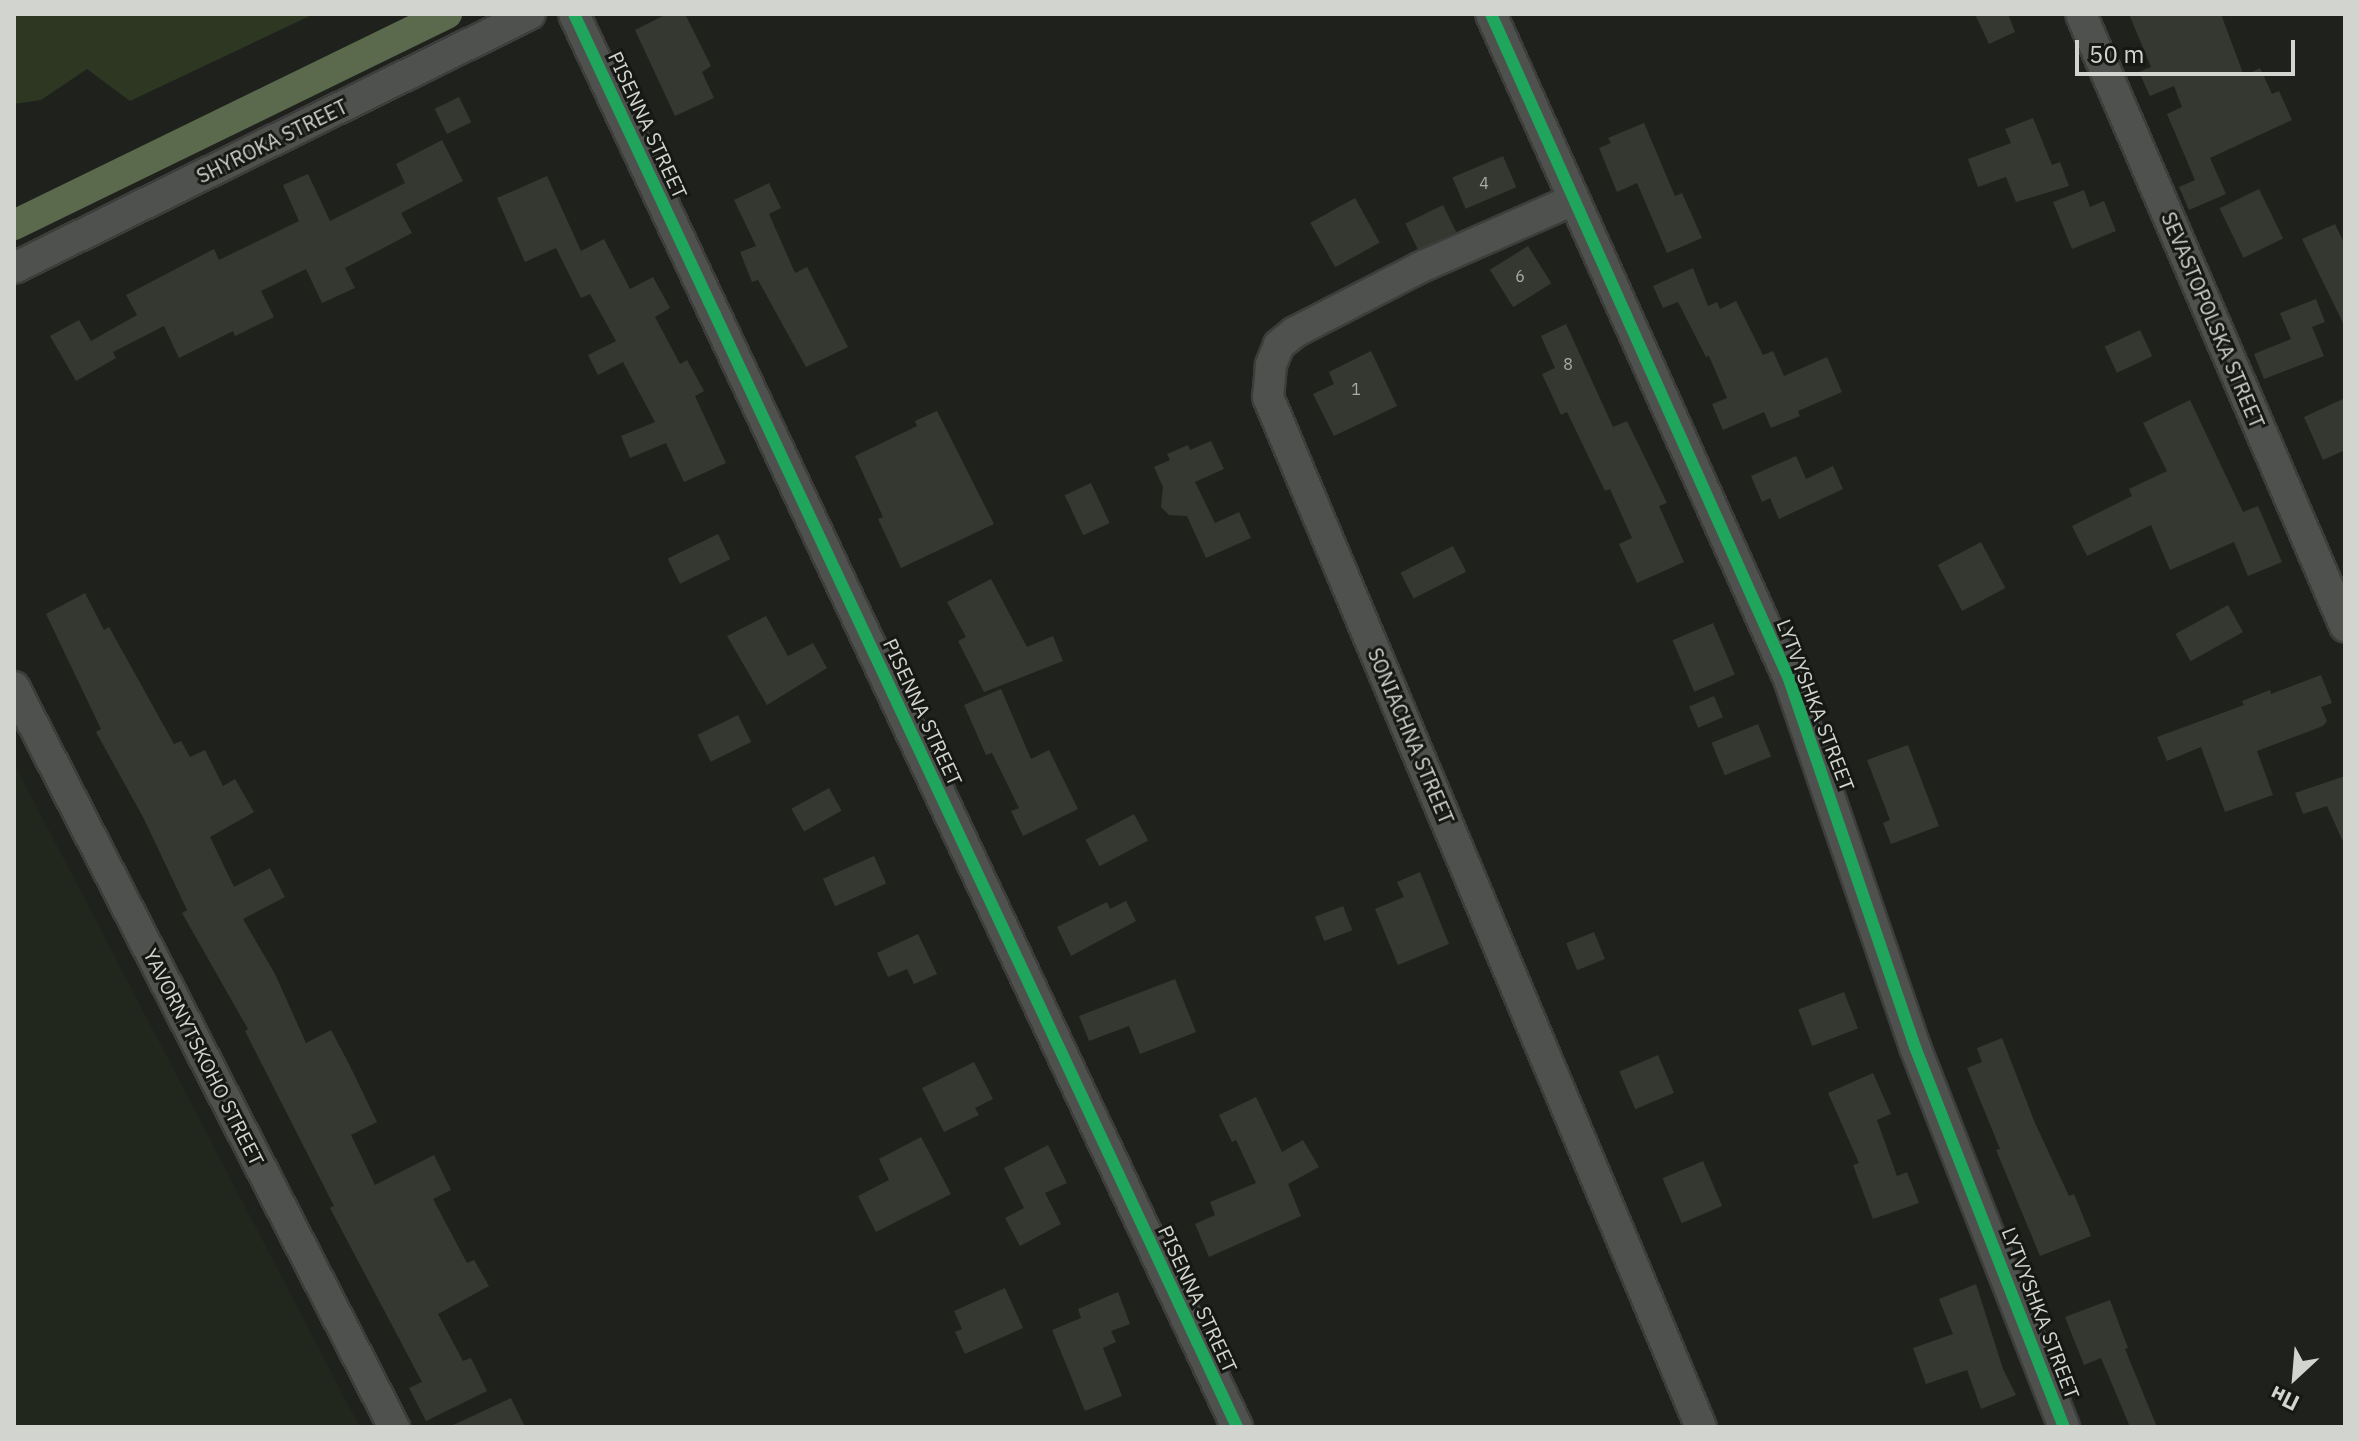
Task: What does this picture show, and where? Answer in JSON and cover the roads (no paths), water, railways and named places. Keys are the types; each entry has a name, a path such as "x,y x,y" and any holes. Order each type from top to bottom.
{"street":[{"name":"SHYROKA STREET","path":"14,268 530,14"},
{"name":"PISENNA STREET","path":"574,14 1237,1427"},
{"name":"LYTVYSHKA STREET","path":"1491,14 1789,679 1915,1047 2064,1427"},
{"name":"SEVASTOPOLSKA STREET","path":"2081,14 2345,626"},
{"name":"SONIACHNA STREET","path":"1573,200 1419,268 1295,332 1279,345 1268,397 1701,1427"},
{"name":"YAVORNYTSKOHO STREET","path":"14,687 394,1427"}],"waterway":[{"path":"14,225 447,14"}]}
